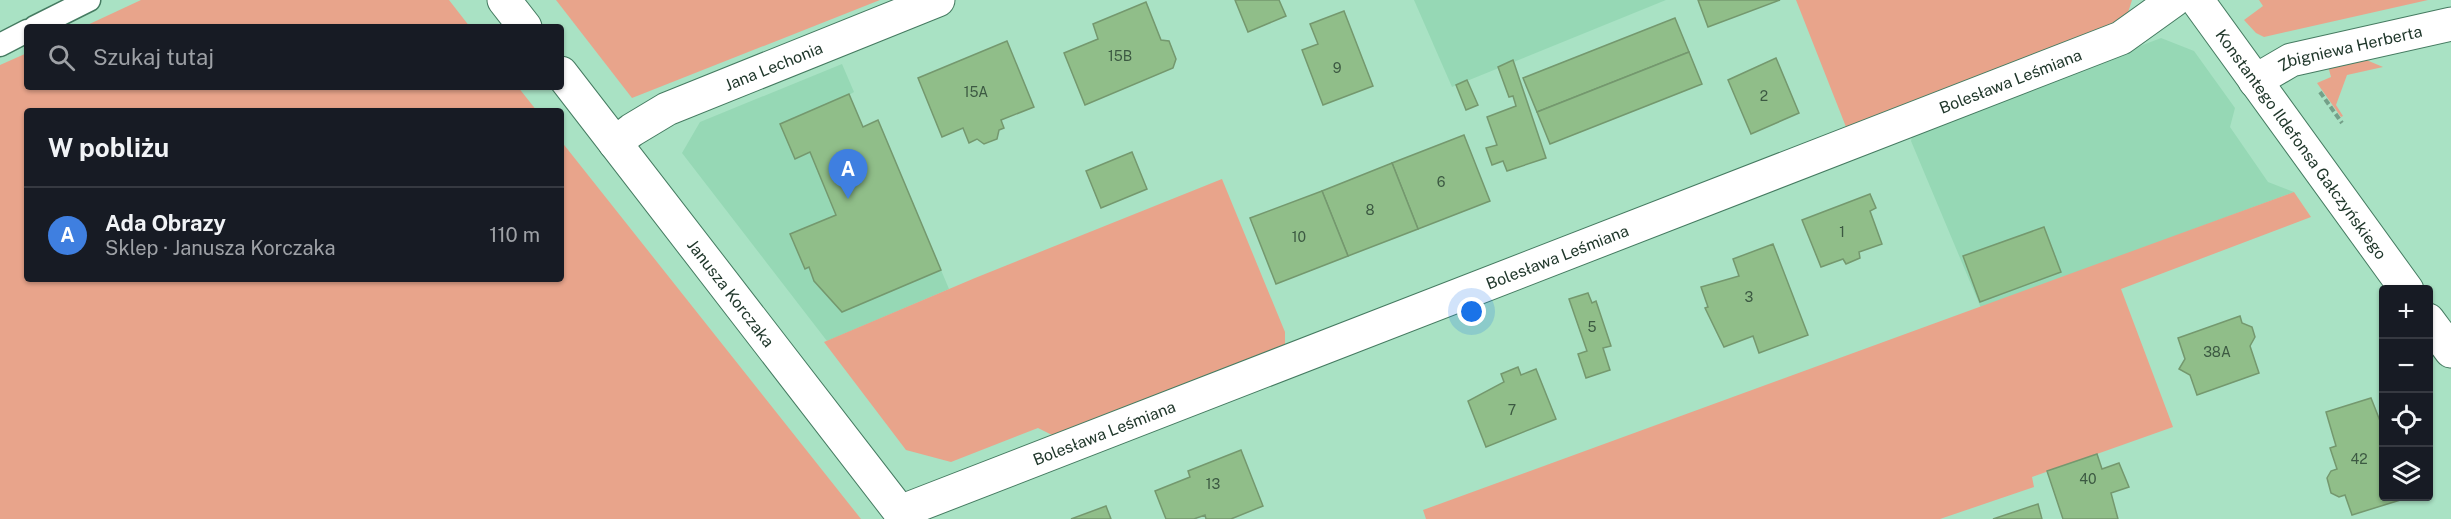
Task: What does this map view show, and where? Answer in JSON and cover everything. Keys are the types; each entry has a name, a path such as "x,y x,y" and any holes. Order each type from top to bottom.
{"street":[{"path":"504,0 523,24"},
{"name":"Jana Lechonia","path":"615,143 667,109 938,0"},
{"name":"Bolesława Leśmiana","path":"900,512 2121,38 2174,0"},
{"name":"Konstantego Ildefonsa Gałczyńskiego","path":"2197,0 2403,285"},
{"name":"Zbigniewa Herberta","path":"2255,81 2291,60 2451,24"},
{"name":"Janusza Korczaka","path":"564,77 900,512"},
{"path":"2433,327 2451,351"}],"lane":[{"path":"41,24 89,0"},
{"path":"0,45 24,33"}],"path":[{"path":"2318,89 2342,123"}],"shaded area":[{"path":"141,0 449,0 468,24 89,24"},
{"path":"556,0 880,0 632,98"},
{"path":"1414,0 1666,0 1452,87"},
{"path":"1796,0 2132,0 2126,19 1848,132"},
{"path":"2259,0 2428,0 2264,37 2256,33 2244,20 2263,6"},
{"path":"2161,38 2194,51 2235,108 2230,127 2268,182 2294,192 1981,308 1911,141 1913,133"},
{"path":"24,54 24,90 520,90 535,108 24,108 24,282 564,282 564,145 861,519 0,519 0,65"},
{"path":"2364,59 2383,67 2347,75 2336,105 2343,116 2341,117 2317,83 2331,77 2328,66"},
{"path":"842,64 854,92 849,95 863,127 878,120 949,289 827,341 682,153 700,122"},
{"path":"1222,179 1285,332 1285,346 1058,438 1038,428 951,462 906,450 824,342 975,278"},
{"path":"2294,192 2311,217 2121,289 2173,427 2032,477 2034,487 1940,519 1426,519 1423,510"}],"building":[{"path":"1235,0 1279,0 1286,16 1248,32"},
{"path":"1698,0 1780,0 1708,27"},
{"path":"1146,2 1161,40 1169,41 1176,59 1173,68 1085,105 1064,53 1098,39 1093,24"},
{"path":"1344,11 1373,86 1323,105 1302,50 1318,44 1310,24"},
{"path":"1675,18 1689,52 1537,112 1523,78"},
{"path":"1007,41 1034,107 1001,120 1004,128 999,130 997,139 984,144 977,139 969,143 963,128 942,137 918,78"},
{"path":"1689,52 1702,84 1550,144 1537,112"},
{"path":"1776,58 1799,113 1751,134 1728,80"},
{"path":"1513,60 1546,158 1507,171 1503,161 1492,165 1486,148 1497,145 1487,117 1516,106 1513,96 1509,97 1498,67"},
{"path":"1467,80 1478,105 1466,110 1456,85"},
{"path":"849,94 863,127 878,120 941,270 842,312 814,281 809,267 805,269 790,234 836,215 810,152 795,159 780,124"},
{"path":"1464,135 1490,201 1418,229 1392,163"},
{"path":"1132,152 1147,189 1101,208 1086,171"},
{"path":"1392,163 1418,229 1348,256 1322,191"},
{"path":"1322,191 1348,256 1276,284 1250,218"},
{"path":"1870,194 1876,208 1870,211 1882,244 1859,252 1860,258 1846,264 1843,259 1821,267 1802,220"},
{"path":"2044,227 2061,272 1980,302 1963,256"},
{"path":"1773,244 1808,335 1759,353 1753,336 1724,347 1705,308 1708,307 1701,287 1739,276 1733,259"},
{"path":"1588,293 1592,303 1596,301 1611,346 1603,348 1610,370 1586,378 1578,354 1587,351 1569,299"},
{"path":"2240,316 2242,323 2252,327 2255,337 2250,346 2259,373 2197,395 2190,375 2179,369 2185,359 2178,338"},
{"path":"1518,367 1521,375 1536,369 1556,419 1486,447 1468,401 1504,382 1501,374"},
{"path":"2371,398 2379,418 2379,501 2397,501 2352,515 2345,495 2339,497 2331,493 2327,478 2331,471 2337,469 2330,448 2336,446 2326,412"},
{"path":"1241,450 1263,506 1231,519 1206,519 1205,515 1194,519 1166,519 1155,491 1190,477 1188,471"},
{"path":"2097,454 2102,469 2119,463 2129,487 2111,493 2118,519 2063,519 2047,471"},
{"path":"2038,504 2042,519 1993,519"},
{"path":"1106,506 1111,519 1071,519"}],"place":[{"name":"Ada Obrazy","path":"848,199"}]}
